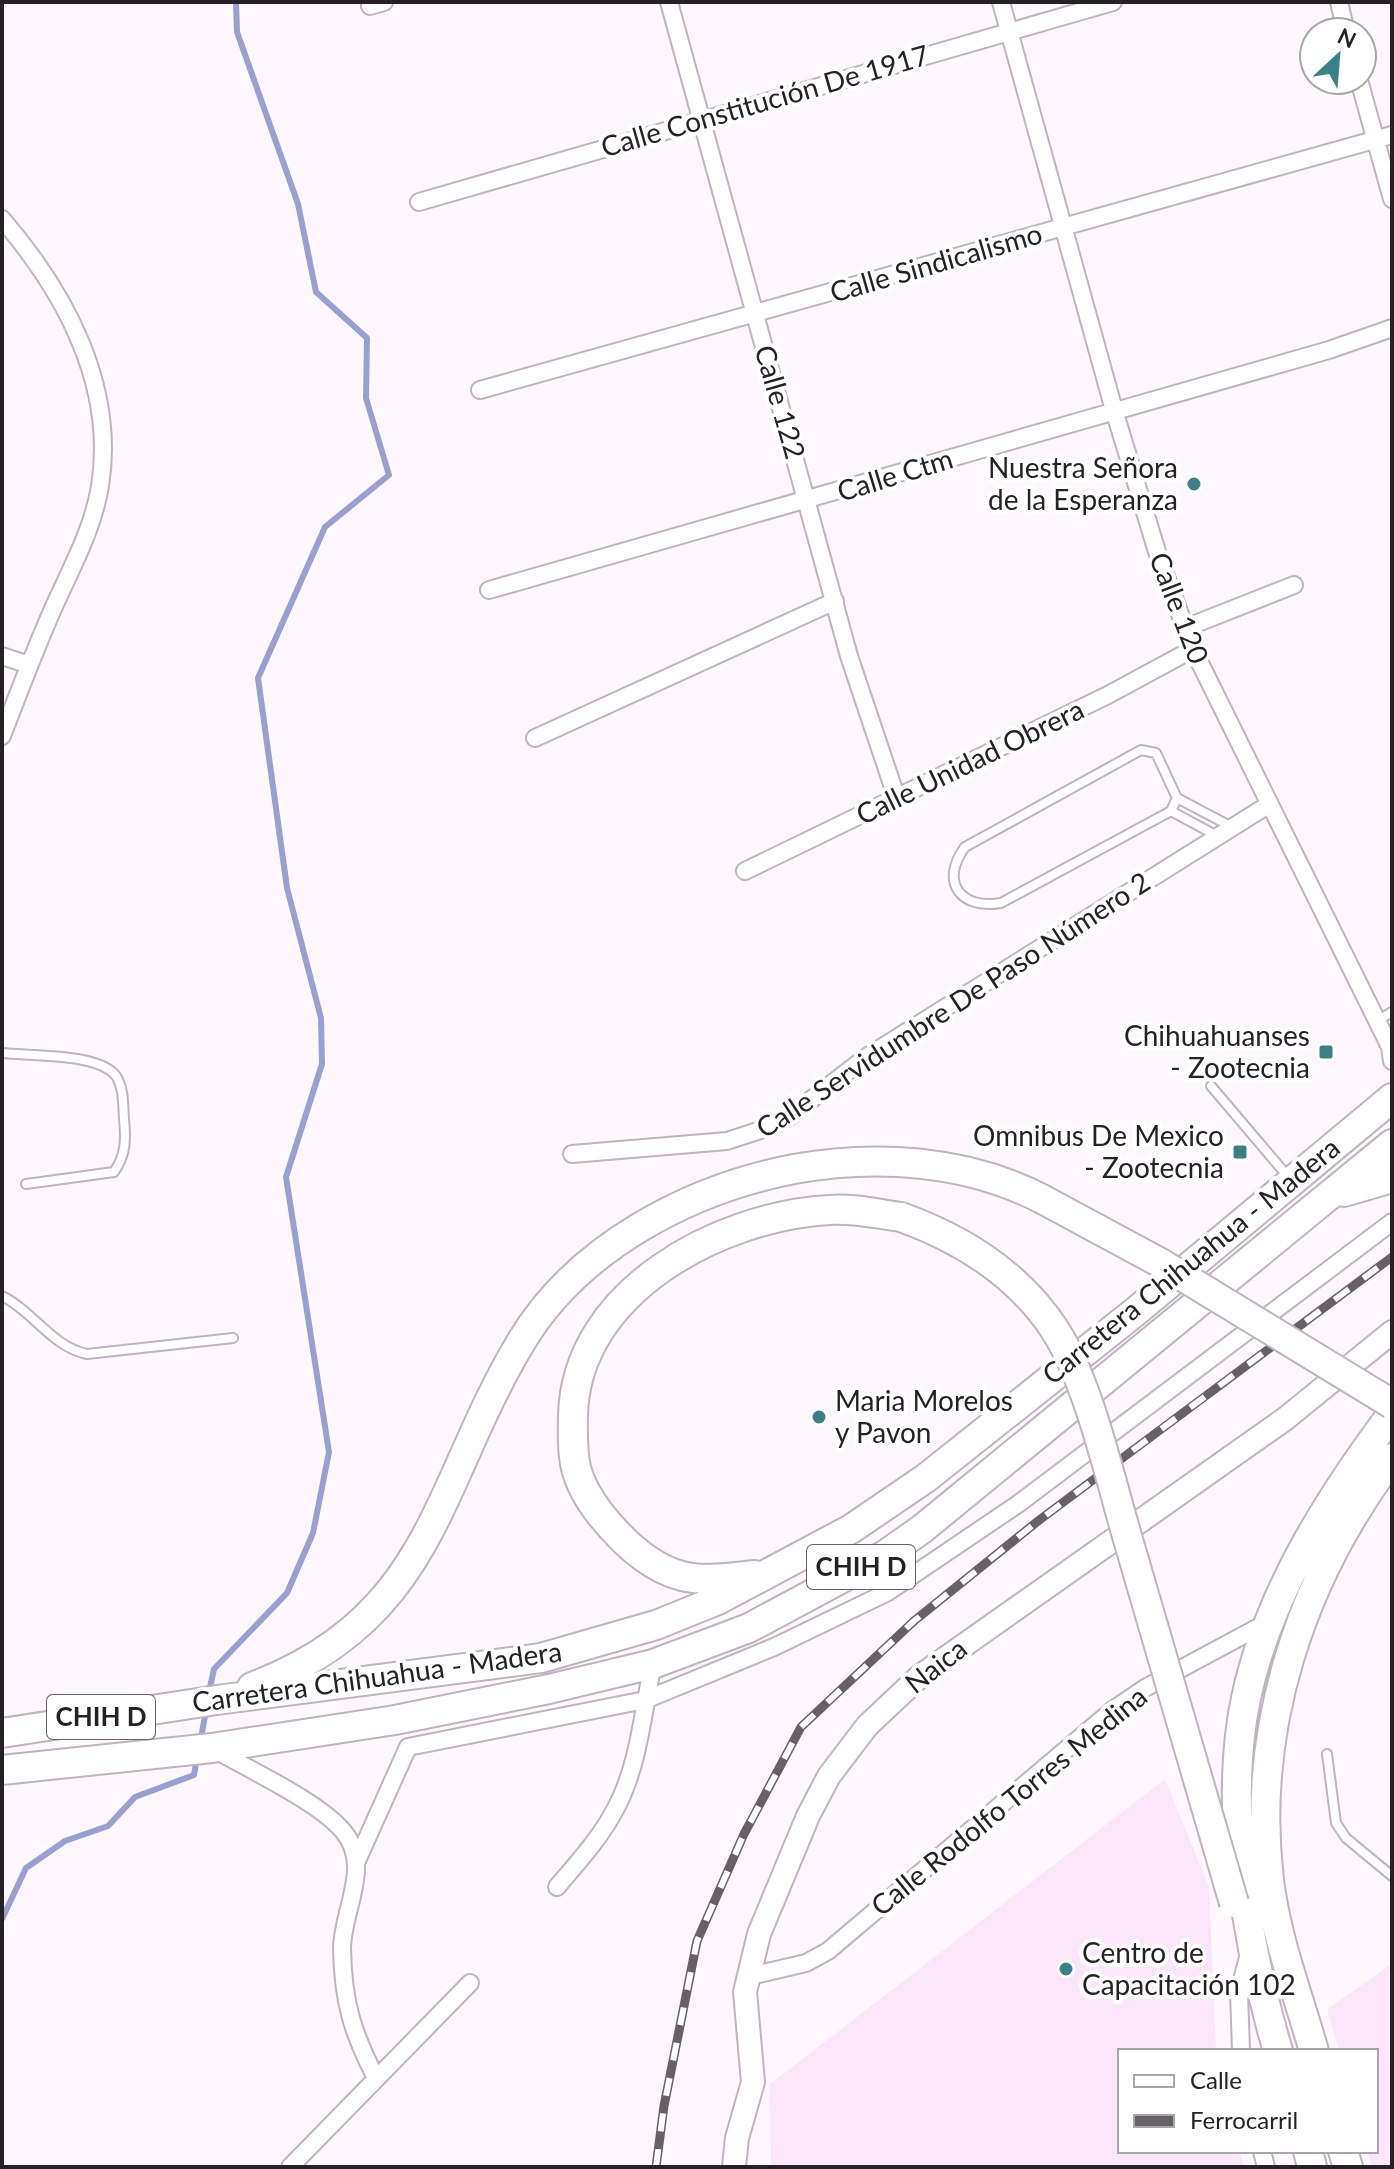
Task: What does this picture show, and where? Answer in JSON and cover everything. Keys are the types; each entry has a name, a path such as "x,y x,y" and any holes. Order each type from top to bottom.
{"highway":[{"name":"Carretera Chihuahua - Madera","path":"2,1733 212,1701 541,1658 656,1625 718,1600 851,1529 926,1478 1135,1312 1392,1098"},
{"name":"Carretera Chihuahua - Madera","path":"2,1770 204,1749 395,1720 653,1664 749,1628 910,1538 1392,1144"},
{"path":"212,1701 271,1680 331,1647 370,1615 430,1533 521,1341 563,1288 616,1242 694,1201 749,1180 833,1162 882,1161 945,1168 1015,1185 1159,1262 1392,1404"},
{"path":"1325,1200 1392,1178"},
{"path":"764,1574 683,1577 657,1566 611,1528 583,1491 572,1460 573,1399 585,1360 609,1316 671,1262 721,1235 762,1221 813,1211 853,1210 901,1217 967,1246 1018,1288 1057,1333 1083,1392 1234,1903 1250,1941 1277,2049"},
{"path":"1250,1941 1239,1803 1239,1750 1246,1697 1269,1622 1315,1531 1392,1414"},
{"path":"1313,2049 1279,1933 1269,1881 1268,1781 1274,1717 1285,1667 1306,1605 1336,1545 1392,1458"}],"street":[{"name":"Calle 122","path":"669,2 849,656 897,799"},
{"name":"Calle 120","path":"1001,2 1114,410 1158,555 1185,628 1268,805 1391,1052"},
{"name":"Calle Constitución De 1917","path":"419,202 1113,2"},
{"path":"1363,96 1392,199"},
{"name":"Calle Sindicalismo","path":"480,390 1392,135"},
{"path":"2,219 41,268 75,325 95,385 105,440 100,487 85,540 29,665 2,736"},
{"name":"Calle Ctm","path":"489,590 1329,350 1392,328"},
{"path":"1185,628 1294,585"},
{"path":"535,738 835,601"},
{"name":"Calle Unidad Obrera","path":"745,871 897,799 1193,649"},
{"path":"2,656 29,665"},
{"name":"Calle Servidumbre De Paso Número 2","path":"572,1154 727,1141 770,1127 790,1116 865,1058 1268,805"},
{"path":"356,1863 408,1747 645,1700 774,1647 888,1592 1018,1504 1392,1222"},
{"name":"Naica","path":"734,2167 737,2138 753,2082 745,2013 759,1934 808,1816 829,1776 867,1726 919,1677 1285,1419 1392,1332"},
{"name":"Calle Rodolfo Torres Medina","path":"750,1976 806,1963 828,1951 1114,1709 1145,1688 1269,1622"},
{"path":"557,1887 594,1844 618,1806 632,1767 653,1664"},
{"path":"204,1749 332,1820 351,1842 356,1863 354,1890 342,1944 347,2013 376,2078"},
{"path":"1241,2049 1239,1991 1250,1941"},
{"path":"290,2167 470,1983"}],"lane":[{"path":"1177,798 1171,811 1001,903 983,906 974,903 964,898 953,879 955,862 965,847 1141,750 1156,753 1177,798 1226,832"},
{"path":"1171,811 1226,832"},
{"path":"1376,1021 1392,1012"},
{"path":"2,1053 90,1061 115,1075 122,1088 127,1142 122,1161 114,1172 26,1184"},
{"path":"1211,1086 1291,1180"},
{"path":"2,1296 14,1302 60,1343 73,1351 87,1354 233,1338"},
{"path":"1327,1754 1336,1823 1346,1838 1392,1876"}],"shaded area":[{"name":"Centro de Capacitación 102","path":"1165,1779 1209,1887 1216,2049 1118,2049 1118,2153 1240,2153 1244,2167 771,2167 770,2084"},
{"path":"1392,1964 1392,2167 1372,2167 1368,2153 1378,2153 1378,2049 1338,2049 1327,2009"}],"waterway":[{"path":"209,1692 214,1669 287,1593 313,1533 329,1452 286,1177 322,1064 321,1018 287,888 258,678 325,527 389,475 366,398 367,338 316,292 298,204 237,32 236,2"},
{"path":"200,1743 206,1711"},
{"path":"2,1919 26,1868 65,1841 108,1826 135,1797 194,1775 197,1758"}],"railway":[{"path":"656,2167 664,2106 697,1941 744,1834 801,1727 914,1621 1038,1521 1392,1257"}],"place":[{"name":"Nuestra Señora de la Esperanza","path":"1194,484"},
{"name":"Chihuahuanses - Zootecnia","path":"1326,1052"},
{"name":"Omnibus De Mexico - Zootecnia","path":"1240,1152"},
{"name":"Maria Morelos y Pavon","path":"819,1417"},
{"name":"Centro de Capacitación 102","path":"1066,1969"}]}
